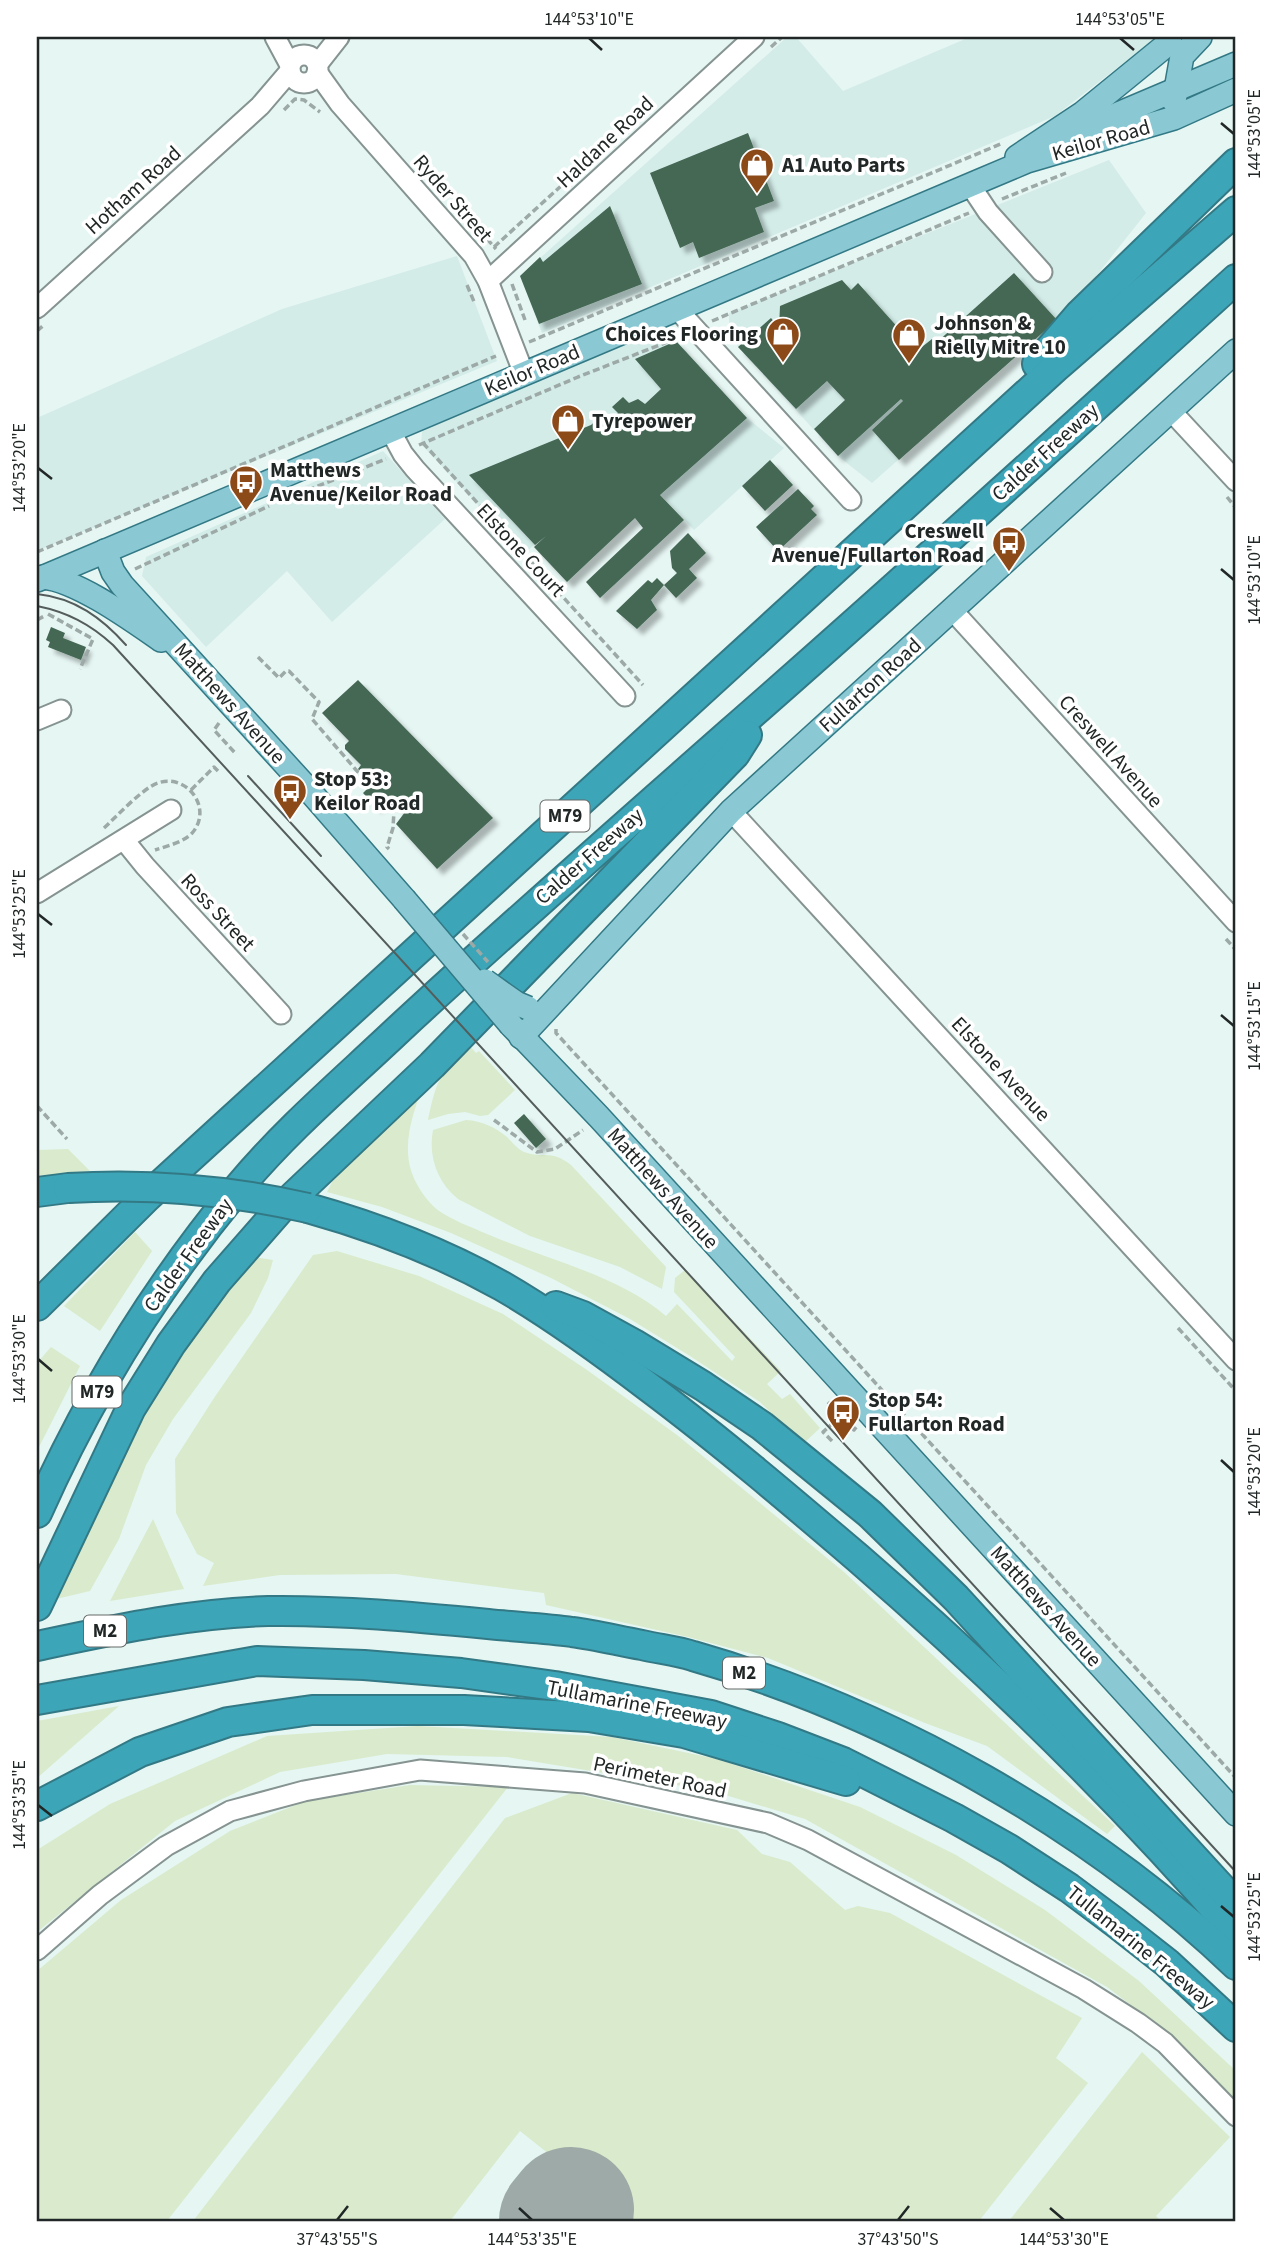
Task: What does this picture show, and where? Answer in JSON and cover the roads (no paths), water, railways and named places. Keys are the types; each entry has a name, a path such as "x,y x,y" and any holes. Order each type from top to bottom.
{"highway":[{"path":"952,462 1080,314 1236,163"},
{"name":"Calder Freeway","path":"37,1306 117,1224 1055,368 1236,211"},
{"name":"Calder Freeway","path":"37,1513 57,1466 141,1320 174,1270 261,1161 526,911 774,695 1236,279"},
{"path":"37,1606 131,1408 171,1344 217,1281 280,1209 423,1075 735,754 774,695"},
{"path":"37,1192 68,1188 180,1188 262,1198 309,1208 422,1247 501,1286 545,1312 719,1441 903,1596 1059,1743 1236,1933"},
{"path":"37,1287 117,1224"},
{"path":"501,1286 583,1316 634,1344 703,1386 822,1473 895,1537 956,1598 1236,1904"},
{"name":"M2","path":"37,1646 173,1619 267,1611 412,1617 571,1632 692,1655 796,1690 951,1761 1064,1829 1149,1889 1236,1965"},
{"name":"Tullamarine Freeway","path":"37,1700 257,1661 364,1665 449,1672 555,1686 711,1715 843,1762 1009,1849 1069,1888 1167,1963 1236,2027"},
{"path":"37,1806 140,1752 228,1722 313,1710 464,1710 589,1717 684,1733 883,1792 954,1818"}],"main road":[{"name":"Keilor Road","path":"1168,93 1182,56 1200,37"},
{"path":"1206,37 1203,44 1204,55 1209,64 1227,68"},
{"name":"Keilor Road","path":"1173,39 1159,55 1154,68 1155,80 1168,93 1174,118"},
{"path":"976,182 1083,113 1173,39"},
{"name":"Keilor Road","path":"40,578 1027,161 1096,124 1227,68"},
{"name":"Keilor Road","path":"1027,161 1174,118 1236,90"},
{"name":"Fullarton Road","path":"516,1031 554,1015 731,811 1236,351"},
{"name":"Matthews Avenue","path":"105,551 118,580 404,899 516,1031 598,1117 1236,1814"},
{"path":"40,578 59,580 81,590 190,659"},
{"path":"459,963 512,1000 528,1008 540,1009 554,1015"}],"street":[{"name":"Ryder Street","path":"275,37 340,104 465,244 488,281 524,374"},
{"name":"Ryder Street","path":"282,37 304,68"},
{"name":"Hotham Road","path":"304,68 331,37"},
{"name":"Hotham Road","path":"37,308 339,37"},
{"name":"Haldane Road","path":"488,281 754,37"},
{"path":"976,182 988,212 1042,272"},
{"path":"677,309 851,500"},
{"path":"1171,411 1236,481"},
{"name":"Elstone Court","path":"390,430 415,469 625,696"},
{"name":"Creswell Avenue","path":"953,611 1236,922"},
{"path":"37,720 61,710"},
{"path":"37,893 171,810"},
{"name":"Elstone Avenue","path":"731,811 1236,1360"},
{"name":"Ross Street","path":"124,839 145,866 281,1014"},
{"name":"Perimeter Road","path":"37,1950 100,1895 166,1846 230,1811 304,1790 420,1770 585,1783 768,1823 808,1840 1084,1989 1138,2023 1165,2043 1236,2116"}],"tram line":[{"path":"37,594 64,600 87,611 126,645"},
{"path":"37,606 78,620 113,645 1236,1872"},
{"path":"248,776 321,856"}],"place":[{"name":"A1 Auto Parts","path":"757,195"},
{"name":"Choices Flooring","path":"783,364"},
{"name":"Johnson & Rielly Mitre 10","path":"909,365"},
{"name":"Tyrepower","path":"568,451"},
{"name":"Matthews Avenue/Keilor Road","path":"246,512"},
{"name":"Creswell Avenue/Fullarton Road","path":"1009,573"},
{"name":"Stop 53: Keilor Road","path":"290,821"},
{"name":"Stop 54: Fullarton Road","path":"843,1442"}]}
